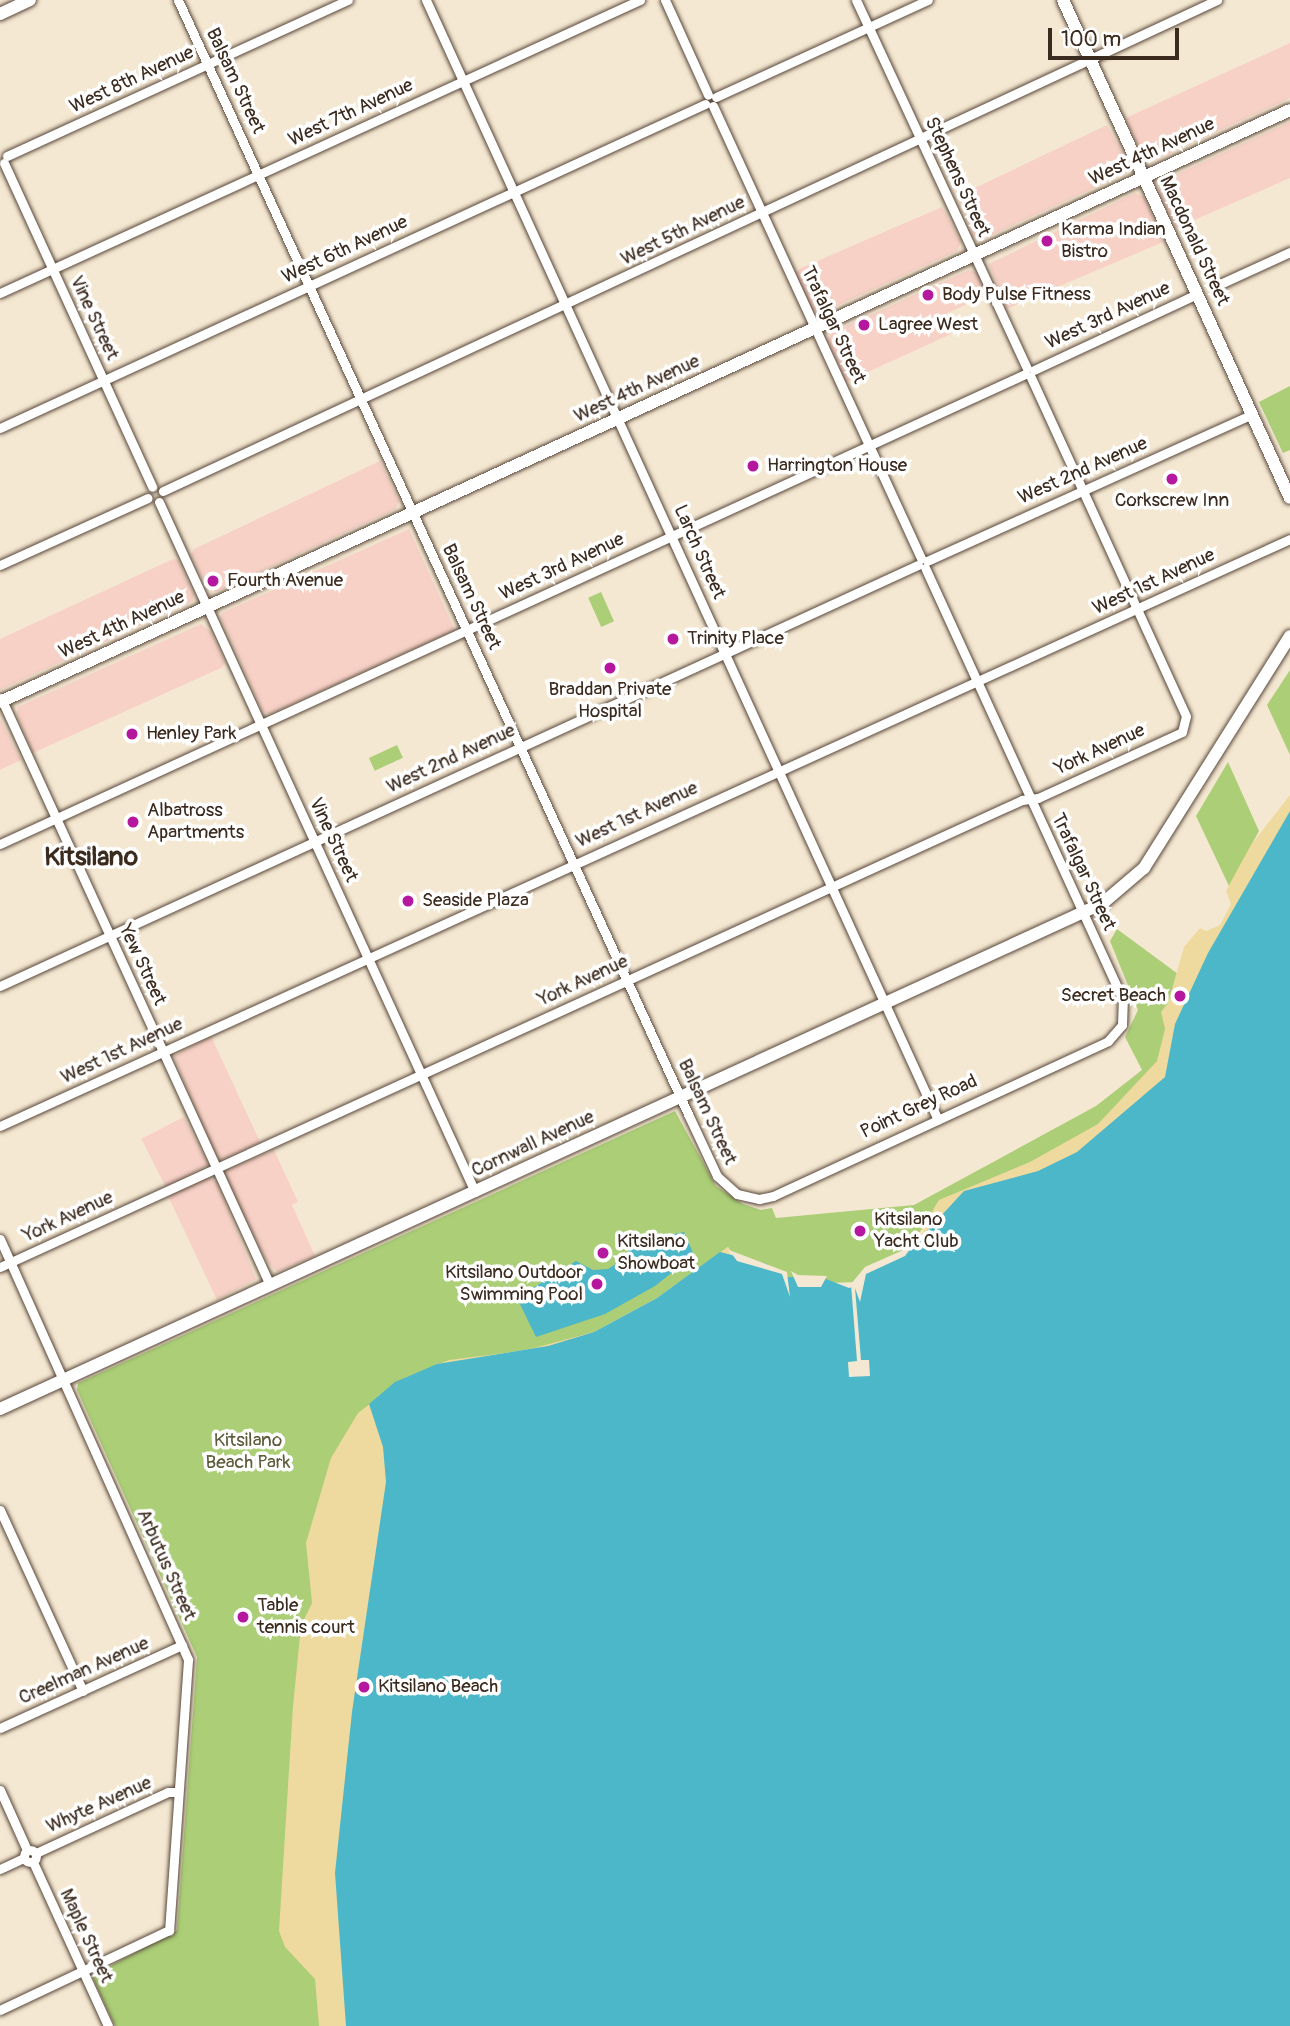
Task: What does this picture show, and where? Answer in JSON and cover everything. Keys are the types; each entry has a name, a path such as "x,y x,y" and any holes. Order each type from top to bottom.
{"main road":[{"path":"0,14 30,0"},
{"name":"Macdonald Street","path":"1063,0 1290,498"},
{"name":"West 4th Avenue","path":"1,700 1290,110"},
{"path":"1083,913 1123,889 1144,867 1290,636"},
{"name":"Cornwall Avenue","path":"0,1409 1083,913"}],"street":[{"name":"Balsam Street","path":"178,0 719,1180 745,1196"},
{"name":"West 8th Avenue","path":"3,159 348,0"},
{"name":"Larch Street","path":"426,0 938,1120"},
{"name":"West 7th Avenue","path":"0,293 640,0"},
{"name":"Trafalgar Street","path":"665,0 1123,1000 1122,1024 1108,1041"},
{"name":"Stephens Street","path":"856,0 1186,716 1182,732"},
{"name":"West 6th Avenue","path":"0,428 928,0"},
{"name":"West 5th Avenue","path":"163,491 566,306 919,137 1217,0"},
{"name":"Vine Street","path":"3,159 152,487"},
{"path":"1220,284 1290,252"},
{"name":"West 3rd Avenue","path":"0,844 1197,294"},
{"name":"West 2nd Avenue","path":"0,986 1252,414"},
{"path":"0,565 148,498 159,502 163,491 152,487 148,498"},
{"name":"Vine Street","path":"159,502 475,1192"},
{"name":"West 1st Avenue","path":"0,1126 778,769 1290,539"},
{"name":"Yew Street","path":"1,700 270,1285"},
{"name":"York Avenue","path":"0,1267 832,886 1182,732"},
{"name":"Point Grey Road","path":"745,1196 773,1196 1108,1041"},
{"name":"Arbutus Street","path":"0,1239 188,1660 169,1930 83,1971"},
{"path":"0,1510 83,1691"},
{"name":"Creelman Avenue","path":"0,1728 182,1645"},
{"name":"Maple Street","path":"0,1790 108,2026"},
{"name":"Whyte Avenue","path":"0,1869 168,1792 178,1792"},
{"path":"0,2010 83,1971"}],"shaded area":[{"path":"1290,43 1290,98 1153,161 1144,159 1126,119"},
{"path":"1290,122 1290,178 1176,228 1159,191 1160,182"},
{"path":"1107,125 1129,164 1128,172 983,239 974,237 958,196"},
{"path":"1135,193 1144,197 1163,242 1006,309 989,264"},
{"path":"942,207 961,242 957,251 821,313 812,310 795,273 801,268"},
{"path":"969,270 978,273 988,295 943,315 951,334 846,382 828,340 831,333"},
{"path":"380,461 399,501 396,509 216,592 207,588 191,554 194,549"},
{"path":"409,529 455,630 270,714 263,712 221,619 222,613"},
{"path":"173,559 178,560 194,595 193,601 0,690 0,639"},
{"path":"201,624 211,632 225,663 221,668 33,753 17,715 18,707"},
{"path":"0,718 21,760 0,770"},
{"path":"211,1036 260,1142 223,1160 215,1156 174,1056"},
{"path":"184,1117 209,1165 166,1187 141,1139"},
{"path":"274,1150 298,1202 292,1205 315,1256 277,1272 266,1260 223,1172"},
{"path":"207,1177 217,1182 256,1279 217,1300 168,1196"}],"green space":[{"path":"1290,386 1290,450 1283,453 1259,402"},
{"path":"601,592 614,621 601,627 588,598"},
{"path":"1290,670 1290,755 1267,705"},
{"path":"397,745 403,758 375,771 369,758"},
{"path":"1228,762 1259,831 1229,886 1196,816"},
{"name":"Kitsilano Beach Park","path":"1117,929 1178,974 1160,1060 1106,1120 861,1282 788,1284 733,1255 728,1247 657,1298 594,1332 548,1346 437,1364 378,1396 346,2026 115,2026 92,1976 177,1930 197,1657 77,1390 78,1383 675,1111 716,1186 743,1204 761,1210 772,1208 776,1218 914,1205 1096,1106 1142,1070 1125,1037 1138,1010 1110,941"}],"sand":[{"path":"1290,795 1290,966 1201,1079 905,1256 939,1200 1030,1162 1098,1124 1157,1061 1165,1029 1161,1012 1168,1003 1184,947 1200,928 1206,931 1220,925 1231,904 1226,891 1251,845"},
{"path":"728,1247 731,1257 422,2026 319,2026 315,1979 285,1947 279,1931 293,1706 301,1626 312,1603 306,1543 331,1458 358,1413 404,1378 449,1360 523,1351 594,1332 657,1298"}],"water":[{"path":"1290,811 1290,2026 346,2026 335,1873 352,1712 386,1482 383,1447 369,1404 395,1382 437,1364 548,1346 594,1332 657,1298 720,1252 767,1264 787,1277 821,1277 849,1288 856,1286 860,1277 915,1244 964,1191 1038,1171 1077,1152 1165,1077 1175,1024 1208,953"},
{"name":"Kitsilano Outdoor Swimming Pool","path":"684,1232 694,1255 655,1286 605,1314 536,1337 517,1298 576,1261 593,1270 608,1269 625,1258 632,1243"}],"pier":[{"path":"927,1226 905,1256 866,1274 860,1302 855,1288 861,1360 869,1360 870,1376 849,1377 848,1362 857,1361 851,1284 865,1267 901,1251"},
{"path":"729,1250 787,1272 790,1297 782,1274 737,1261"},
{"path":"791,1271 798,1275 827,1276 821,1287 798,1287"}],"place":[{"name":"Karma Indian Bistro","path":"1047,241"},
{"name":"Body Pulse Fitness","path":"928,295"},
{"name":"Lagree West","path":"864,325"},
{"name":"Harrington House","path":"753,466"},
{"name":"Corkscrew Inn","path":"1172,479"},
{"name":"Fourth Avenue","path":"213,581"},
{"name":"Trinity Place","path":"673,639"},
{"name":"Braddan Private Hospital","path":"610,668"},
{"name":"Henley Park","path":"132,734"},
{"name":"Albatross Apartments","path":"133,822"},
{"name":"Seaside Plaza","path":"408,901"},
{"name":"Secret Beach","path":"1180,996"},
{"name":"Kitsilano Yacht Club","path":"860,1231"},
{"name":"Kitsilano Showboat","path":"603,1253"},
{"name":"Kitsilano Outdoor Swimming Pool","path":"597,1284"},
{"name":"Table tennis court","path":"243,1617"},
{"name":"Kitsilano Beach","path":"364,1687"}],"district":[{"name":"Kitsilano","path":"91,858"}]}
